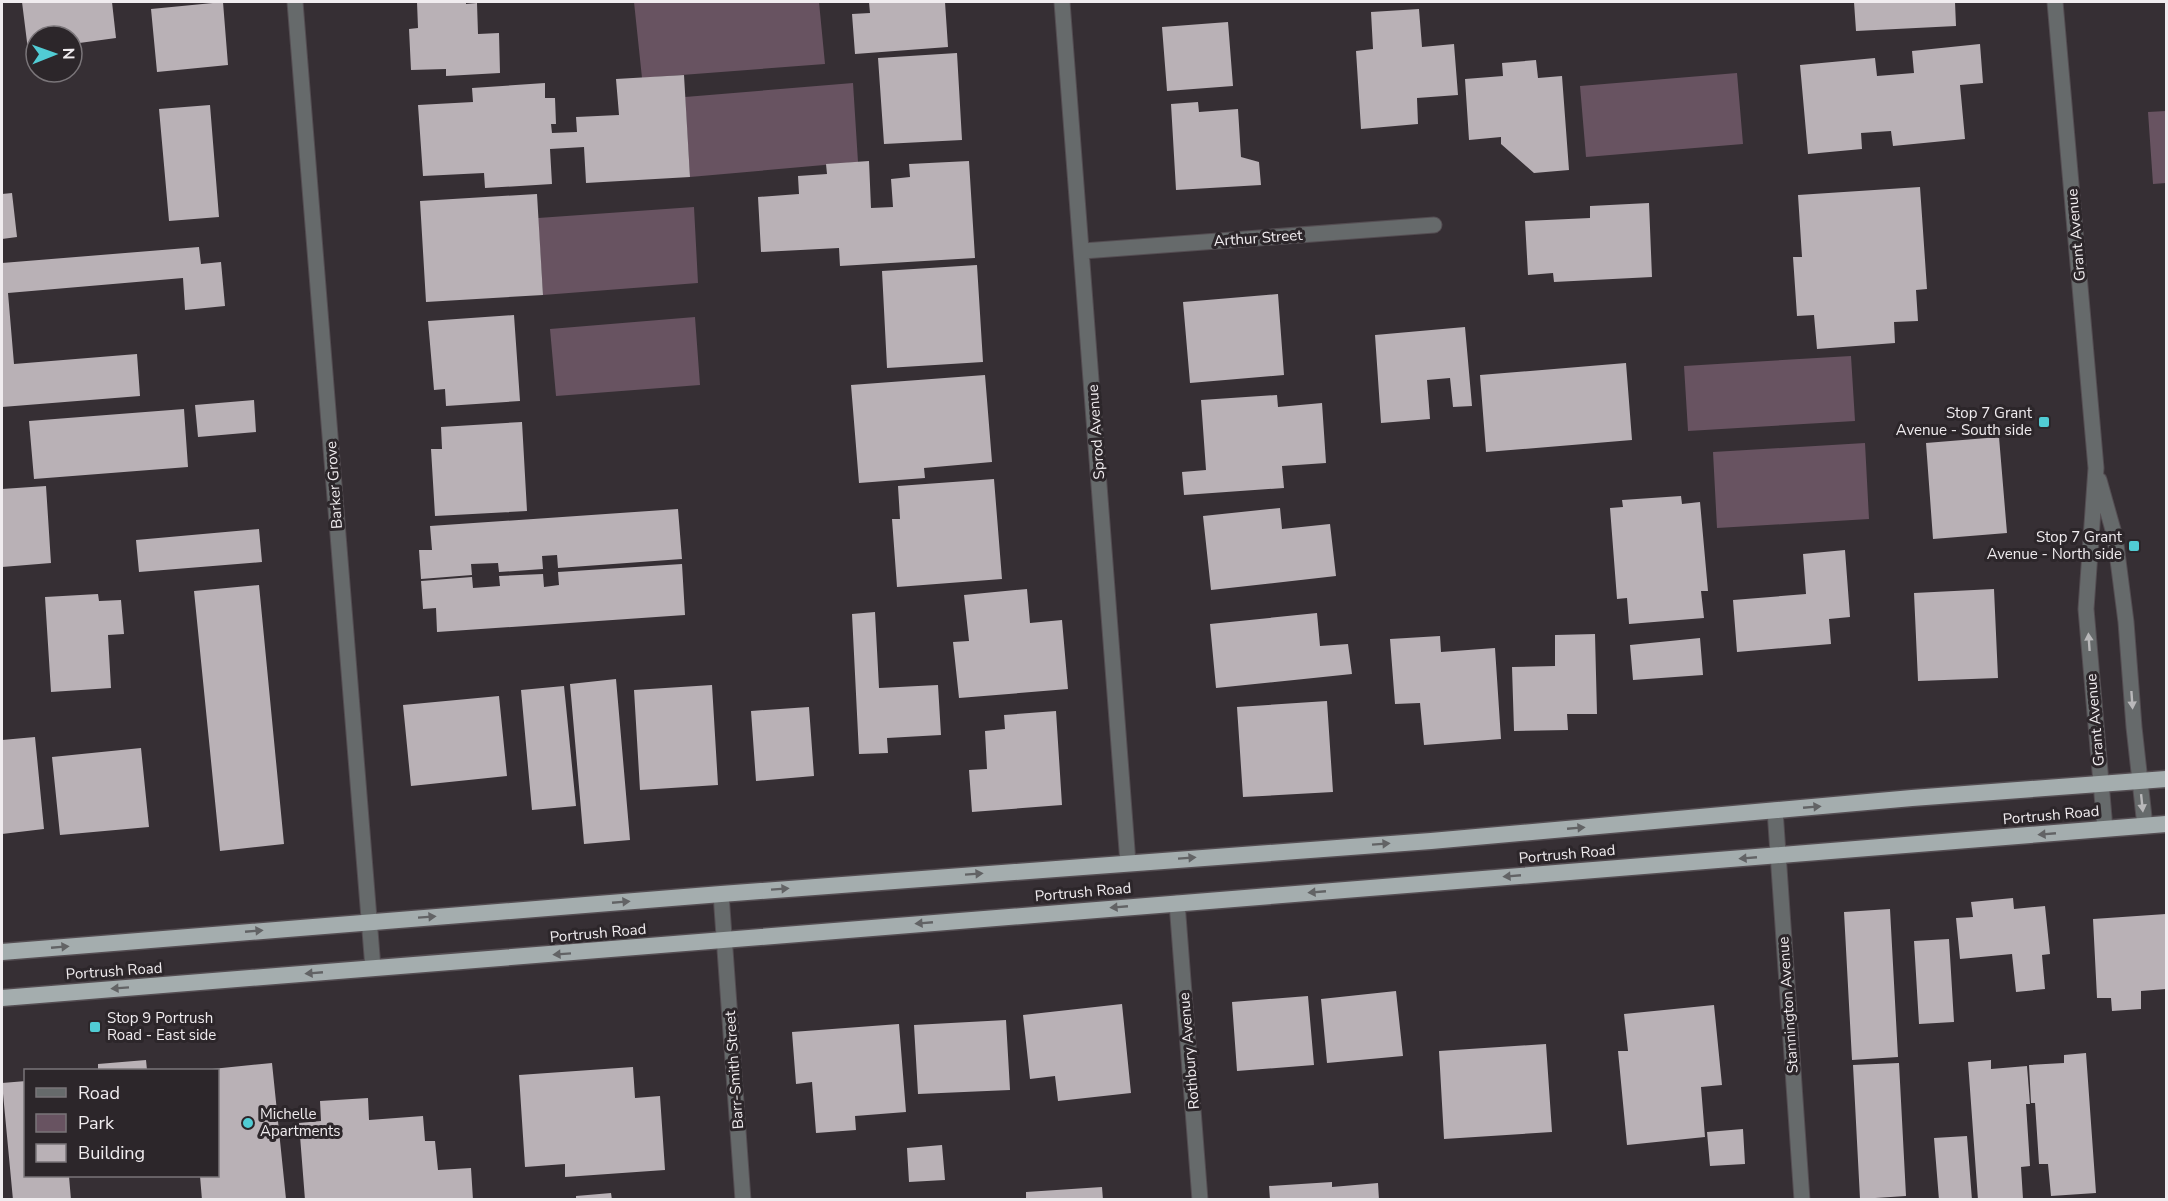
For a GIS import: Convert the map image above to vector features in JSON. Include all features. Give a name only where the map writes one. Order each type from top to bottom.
[{"type":"highway","name":"Portrush Road","points":[[2,952],[721,894],[1431,841],[2166,778]]},
{"type":"highway","name":"Portrush Road","points":[[2,998],[2166,824]]},
{"type":"street","name":"Barker Grove","points":[[295,2],[373,968]]},
{"type":"street","name":"Sprod Avenue","points":[[1062,2],[1083,251],[1128,863]]},
{"type":"street","name":"Grant Avenue","points":[[2055,2],[2096,468],[2086,609],[2105,829]]},
{"type":"street","name":"Arthur Street","points":[[1083,251],[1434,225]]},
{"type":"street","name":"Grant Avenue","points":[[2096,468],[2115,537],[2126,622],[2145,826]]},
{"type":"street","name":"Stannington Avenue","points":[[1774,810],[1802,1200]]},
{"type":"street","name":"Barr-Smith Street","points":[[721,894],[743,1200]]},
{"type":"street","name":"Rothbury Avenue","points":[[1177,903],[1200,1200]]},
{"type":"green space","points":[[634,2],[819,2],[825,64],[642,78]]},
{"type":"green space","points":[[1737,73],[1743,144],[1586,157],[1580,86]]},
{"type":"green space","points":[[853,83],[858,162],[690,177],[685,97]]},
{"type":"green space","points":[[2166,111],[2166,183],[2153,184],[2148,112]]},
{"type":"green space","points":[[694,207],[698,283],[543,295],[538,218]]},
{"type":"green space","points":[[695,317],[700,385],[556,396],[550,329]]},
{"type":"green space","points":[[1851,356],[1855,421],[1688,431],[1684,366]]},
{"type":"green space","points":[[1865,443],[1869,519],[1717,528],[1713,452]]},
{"type":"building","points":[[22,2],[112,2],[116,38],[84,42],[84,24],[25,24]]},
{"type":"building","points":[[223,2],[228,65],[157,72],[151,9]]},
{"type":"building","points":[[417,2],[477,3],[478,34],[499,33],[500,73],[446,76],[446,69],[411,70],[409,29],[418,28]]},
{"type":"building","points":[[869,2],[945,2],[948,47],[855,54],[852,14],[870,13]]},
{"type":"building","points":[[1854,2],[1955,2],[1956,26],[1856,31]]},
{"type":"building","points":[[1419,9],[1422,47],[1454,44],[1458,95],[1417,98],[1418,124],[1361,129],[1356,51],[1373,49],[1371,12]]},
{"type":"building","points":[[1228,22],[1233,86],[1167,91],[1162,27]]},
{"type":"building","points":[[1980,44],[1983,83],[1960,85],[1965,139],[1893,146],[1891,131],[1861,133],[1862,149],[1808,154],[1800,65],[1875,58],[1877,76],[1914,73],[1912,51]]},
{"type":"building","points":[[957,53],[962,140],[884,144],[878,58]]},
{"type":"building","points":[[1536,60],[1538,78],[1562,76],[1569,170],[1534,173],[1501,144],[1501,137],[1469,140],[1465,79],[1503,76],[1502,63]]},
{"type":"building","points":[[684,75],[690,177],[586,183],[584,147],[550,149],[552,184],[485,188],[484,173],[423,176],[418,105],[473,102],[472,88],[545,83],[545,98],[555,98],[556,124],[551,124],[552,133],[577,132],[576,117],[619,115],[616,79]]},
{"type":"building","points":[[1198,102],[1199,112],[1238,109],[1241,157],[1259,162],[1261,185],[1176,190],[1171,104]]},
{"type":"building","points":[[210,105],[219,217],[169,221],[159,109]]},
{"type":"building","points":[[869,161],[871,208],[893,207],[891,179],[910,177],[909,164],[969,161],[975,258],[840,266],[839,248],[761,252],[758,197],[799,194],[798,176],[827,174],[826,164]]},
{"type":"building","points":[[1920,187],[1927,289],[1916,290],[1918,321],[1894,322],[1895,343],[1817,349],[1814,315],[1797,316],[1793,257],[1802,257],[1798,195]]},
{"type":"building","points":[[12,193],[17,237],[2,239],[2,194]]},
{"type":"building","points":[[537,194],[543,295],[426,302],[420,201]]},
{"type":"building","points":[[1649,203],[1652,277],[1554,282],[1553,273],[1528,275],[1525,221],[1590,218],[1590,206]]},
{"type":"building","points":[[199,247],[201,264],[221,262],[225,306],[185,310],[183,278],[8,293],[14,364],[137,354],[140,396],[2,407],[2,263]]},
{"type":"building","points":[[977,265],[983,362],[887,368],[882,271]]},
{"type":"building","points":[[1278,294],[1284,375],[1190,383],[1183,302]]},
{"type":"building","points":[[514,315],[520,401],[446,406],[445,389],[434,390],[428,321]]},
{"type":"building","points":[[1465,327],[1472,406],[1453,407],[1450,378],[1427,380],[1430,419],[1381,423],[1375,335]]},
{"type":"building","points":[[1626,363],[1632,440],[1486,452],[1480,375]]},
{"type":"building","points":[[985,375],[992,462],[924,468],[925,478],[859,483],[851,385]]},
{"type":"building","points":[[1277,395],[1278,407],[1322,403],[1326,463],[1282,466],[1284,488],[1184,495],[1182,472],[1206,470],[1201,400]]},
{"type":"building","points":[[254,400],[256,432],[198,437],[195,405]]},
{"type":"building","points":[[184,409],[188,467],[34,479],[29,421]]},
{"type":"building","points":[[522,422],[527,511],[435,516],[431,449],[442,449],[441,427]]},
{"type":"building","points":[[1999,437],[2007,533],[1933,539],[1926,443]]},
{"type":"building","points":[[994,479],[1002,579],[897,587],[892,519],[900,519],[898,486]]},
{"type":"building","points":[[46,486],[51,563],[2,567],[2,489]]},
{"type":"building","points":[[1681,496],[1682,504],[1700,502],[1708,591],[1701,591],[1704,618],[1629,624],[1627,598],[1617,599],[1610,508],[1623,507],[1622,500]]},
{"type":"building","points":[[1280,508],[1282,529],[1330,524],[1336,576],[1211,590],[1203,516]]},
{"type":"building","points":[[678,509],[682,559],[558,568],[557,555],[542,556],[543,569],[499,572],[498,563],[471,564],[472,575],[421,579],[419,550],[432,550],[430,526]]},
{"type":"building","points":[[259,529],[262,562],[139,572],[136,540]]},
{"type":"building","points":[[1845,550],[1850,617],[1829,619],[1831,644],[1737,652],[1733,600],[1806,594],[1803,554]]},
{"type":"building","points":[[682,564],[685,615],[437,632],[436,608],[423,609],[421,581],[472,577],[473,588],[500,586],[499,576],[543,574],[544,587],[559,585],[558,572]]},
{"type":"building","points":[[259,585],[284,844],[220,851],[194,591]]},
{"type":"building","points":[[1027,589],[1030,623],[1062,620],[1068,689],[959,698],[953,642],[969,641],[964,595]]},
{"type":"building","points":[[1994,589],[1998,678],[1918,681],[1914,593]]},
{"type":"building","points":[[98,594],[99,601],[121,600],[124,634],[108,635],[111,688],[51,692],[45,597]]},
{"type":"building","points":[[875,612],[879,688],[938,685],[941,735],[887,738],[888,753],[859,754],[852,614]]},
{"type":"building","points":[[1317,613],[1320,646],[1348,644],[1352,674],[1216,688],[1210,624]]},
{"type":"building","points":[[1595,634],[1597,714],[1567,714],[1568,730],[1514,731],[1512,667],[1555,666],[1555,635]]},
{"type":"building","points":[[1440,636],[1441,652],[1495,648],[1501,739],[1424,745],[1420,703],[1395,704],[1390,639]]},
{"type":"building","points":[[1700,638],[1703,675],[1633,680],[1630,645]]},
{"type":"building","points":[[616,679],[630,840],[584,844],[570,684]]},
{"type":"building","points":[[712,685],[718,785],[640,790],[634,690]]},
{"type":"building","points":[[564,686],[576,806],[532,810],[521,690]]},
{"type":"building","points":[[499,696],[507,776],[411,786],[403,705]]},
{"type":"building","points":[[1327,701],[1333,792],[1243,797],[1237,707]]},
{"type":"building","points":[[809,707],[814,776],[756,781],[751,711]]},
{"type":"building","points":[[1056,711],[1062,805],[972,812],[969,770],[987,769],[985,731],[1005,729],[1004,715]]},
{"type":"building","points":[[35,737],[44,829],[2,834],[2,740]]},
{"type":"building","points":[[141,748],[149,827],[60,835],[52,757]]},
{"type":"building","points":[[2013,898],[2014,909],[2045,906],[2050,954],[2042,955],[2045,989],[2016,992],[2012,954],[1960,959],[1956,918],[1973,917],[1971,902]]},
{"type":"building","points":[[1890,909],[1898,1057],[1852,1060],[1844,912]]},
{"type":"building","points":[[2166,914],[2166,989],[2141,991],[2141,1009],[2112,1011],[2111,998],[2097,998],[2093,919]]},
{"type":"building","points":[[1949,939],[1954,1022],[1919,1024],[1914,941]]},
{"type":"building","points":[[1396,991],[1403,1056],[1327,1063],[1321,999]]},
{"type":"building","points":[[1308,996],[1314,1065],[1237,1071],[1232,1002]]},
{"type":"building","points":[[1122,1004],[1131,1093],[1058,1101],[1055,1076],[1030,1079],[1023,1015]]},
{"type":"building","points":[[1714,1005],[1722,1085],[1701,1087],[1705,1137],[1627,1145],[1618,1051],[1628,1051],[1624,1014]]},
{"type":"building","points":[[1006,1020],[1010,1090],[918,1094],[914,1025]]},
{"type":"building","points":[[899,1024],[906,1112],[855,1116],[856,1130],[816,1133],[812,1082],[796,1084],[792,1032]]},
{"type":"building","points":[[1546,1044],[1552,1132],[1444,1139],[1439,1051]]},
{"type":"building","points":[[2086,1053],[2096,1193],[2051,1196],[2048,1164],[2039,1164],[2035,1103],[2031,1103],[2029,1065],[2064,1063],[2064,1055]]},
{"type":"building","points":[[146,1060],[147,1069],[98,1069],[98,1064]]},
{"type":"building","points":[[1991,1060],[1991,1069],[2027,1066],[2030,1104],[2026,1104],[2030,1166],[2021,1167],[2023,1199],[1978,1200],[1968,1062]]},
{"type":"building","name":"Michelle Apartments","points":[[272,1063],[286,1199],[202,1200],[200,1177],[219,1177],[219,1069],[212,1069]]},
{"type":"building","points":[[1899,1063],[1906,1196],[1860,1199],[1853,1065]]},
{"type":"building","points":[[633,1067],[635,1098],[660,1096],[665,1170],[565,1177],[565,1164],[525,1167],[519,1075]]},
{"type":"building","points":[[24,1081],[24,1177],[69,1177],[71,1200],[13,1200],[2,1083]]},
{"type":"building","points":[[368,1098],[369,1120],[423,1116],[425,1141],[435,1141],[438,1170],[471,1168],[473,1200],[305,1200],[299,1123],[321,1121],[320,1101]]},
{"type":"building","points":[[1743,1129],[1745,1164],[1710,1166],[1707,1132]]},
{"type":"building","points":[[1967,1136],[1972,1200],[1939,1200],[1934,1138]]},
{"type":"building","points":[[942,1145],[945,1180],[909,1182],[907,1148]]},
{"type":"building","points":[[1332,1182],[1332,1187],[1378,1183],[1379,1200],[1270,1200],[1269,1186]]},
{"type":"building","points":[[1102,1187],[1103,1200],[1026,1200],[1026,1192]]},
{"type":"building","points":[[611,1193],[612,1200],[576,1200],[576,1196]]},
{"type":"place","name":"Stop 7 Grant Avenue - South side","points":[[2044,422]]},
{"type":"place","name":"Stop 7 Grant Avenue - North side","points":[[2134,546]]},
{"type":"place","name":"Stop 9 Portrush Road - East side","points":[[95,1027]]},
{"type":"place","name":"Michelle Apartments","points":[[248,1123]]}]
